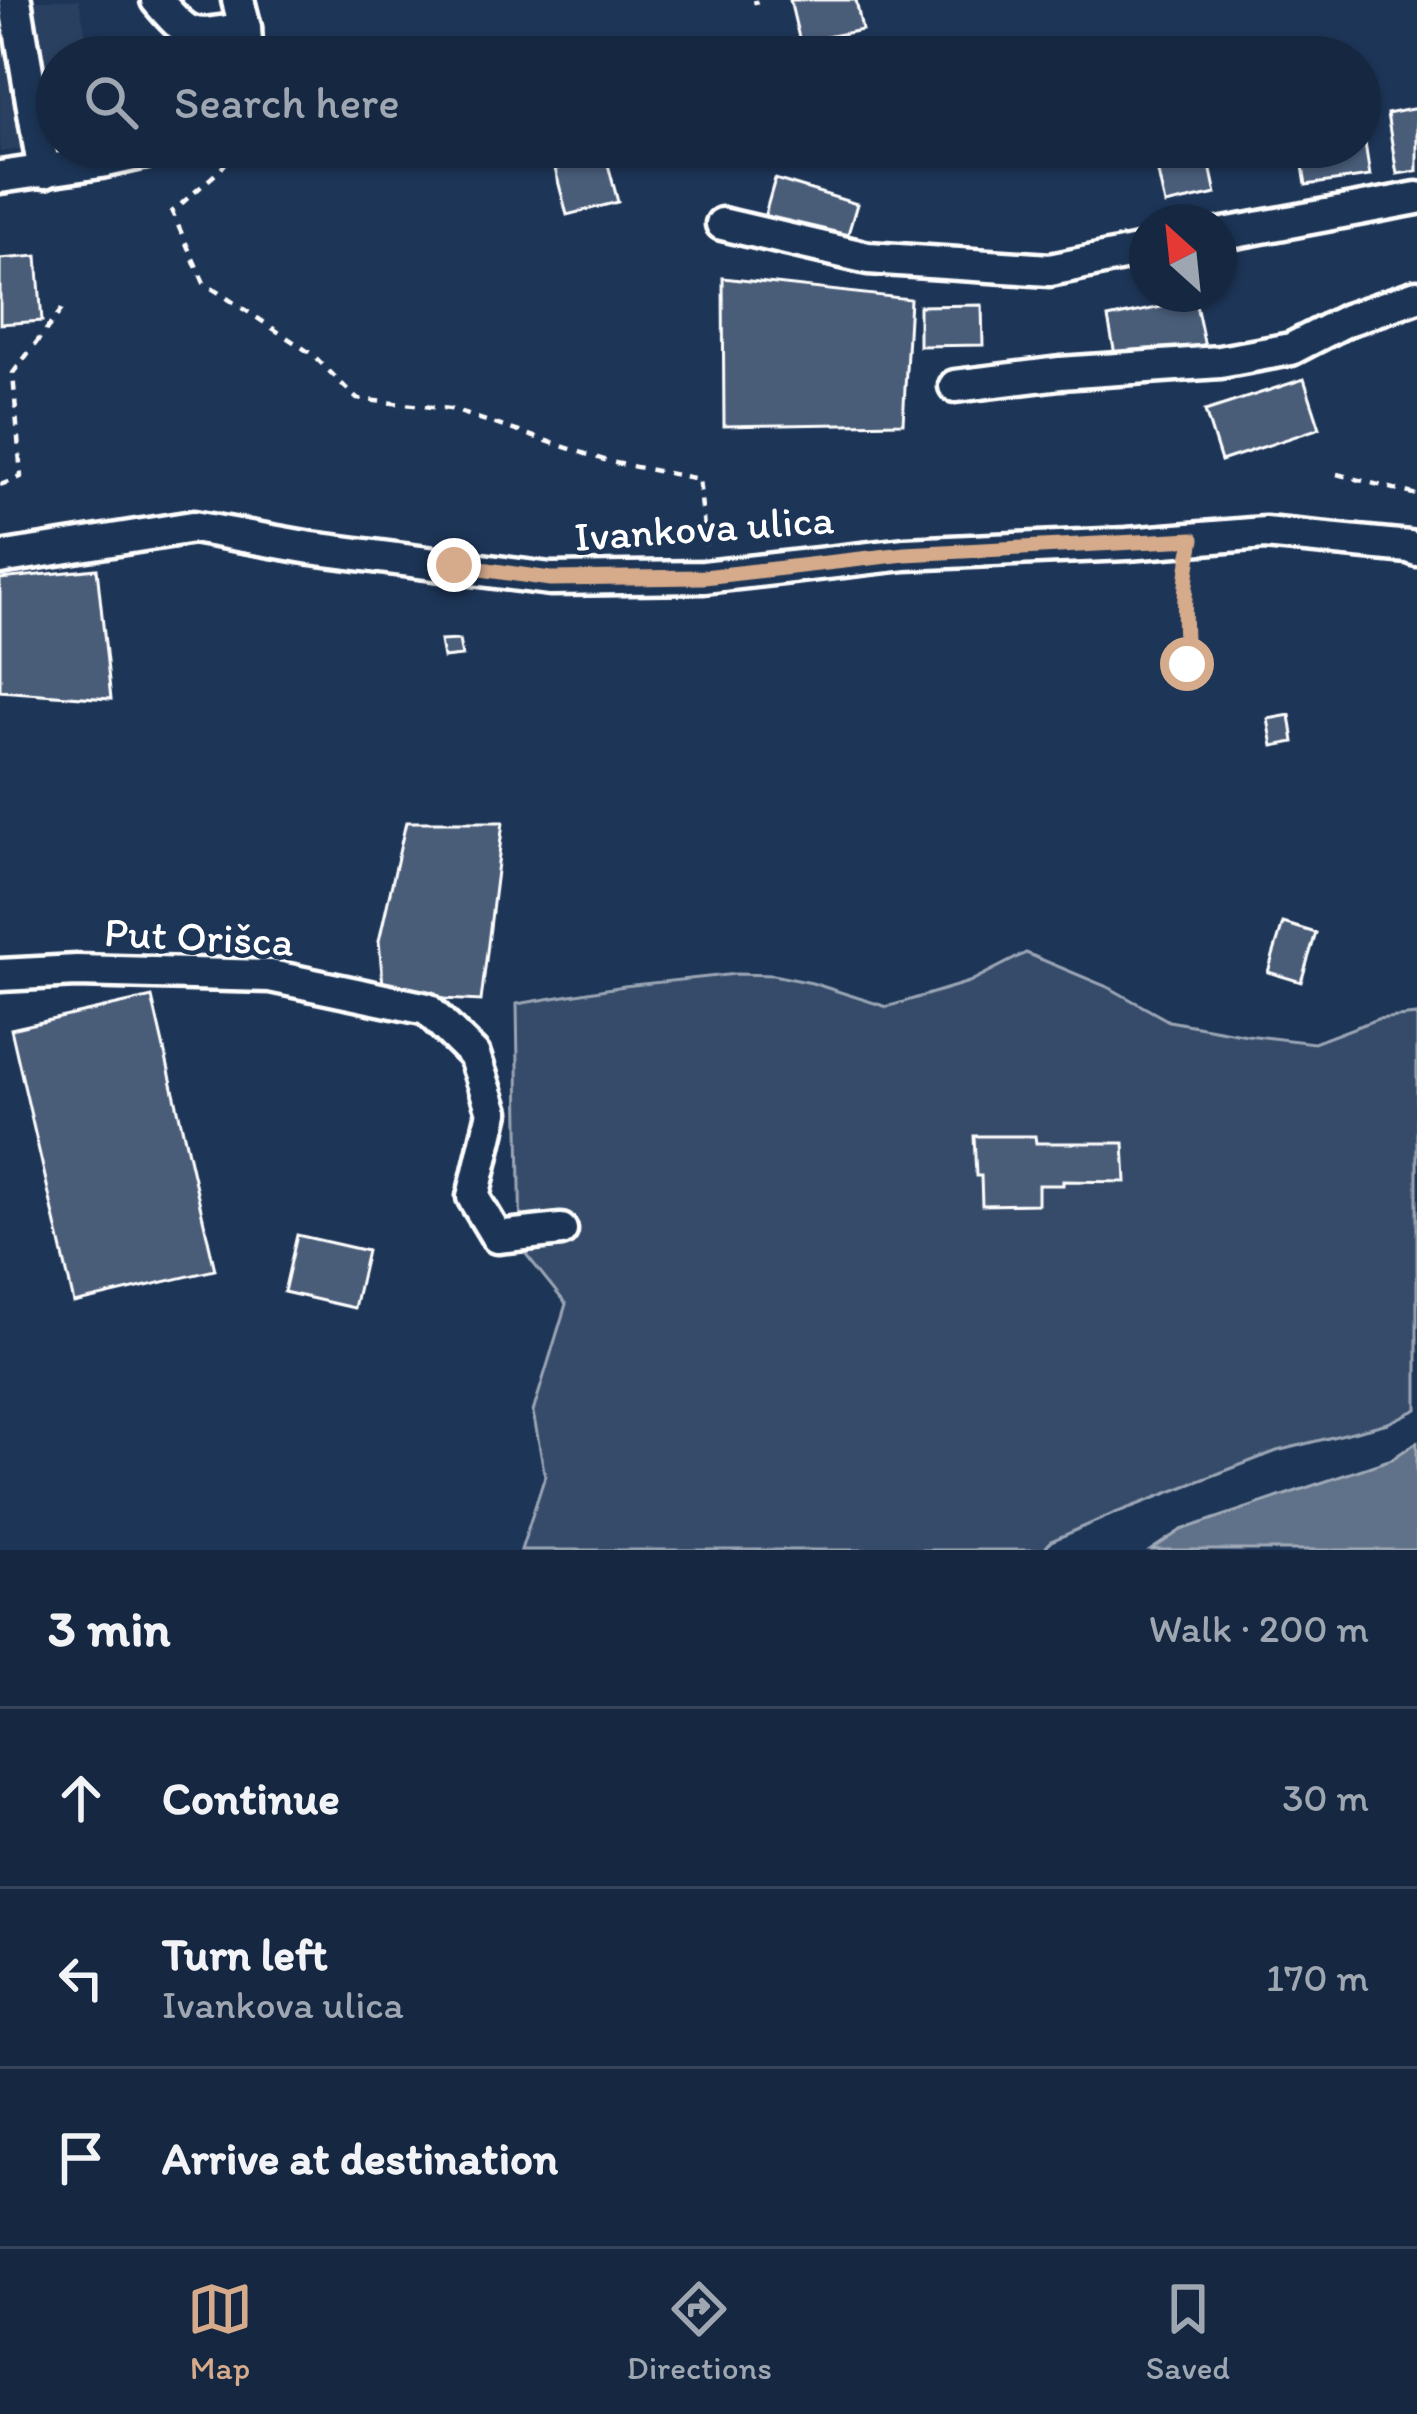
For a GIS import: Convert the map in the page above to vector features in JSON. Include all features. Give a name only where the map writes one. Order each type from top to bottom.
[{"type":"street","points":[[15,0],[36,125]]},
{"type":"street","points":[[158,0],[183,30],[200,35],[244,28]]},
{"type":"street","points":[[43,168],[44,172]]},
{"type":"street","points":[[0,177],[64,168]]},
{"type":"street","points":[[1237,232],[1417,198]]},
{"type":"street","points":[[722,224],[868,258],[1050,270],[1129,254]]},
{"type":"street","points":[[955,386],[1220,362],[1291,349],[1347,320],[1417,296]]},
{"type":"street","name":"Ivankova ulica","points":[[0,557],[194,527],[311,548],[550,579],[704,577],[905,554],[1265,533],[1417,550]]},
{"type":"street","name":"Put Orišca","points":[[0,975],[77,971],[270,976],[427,1009],[474,1055],[493,1112],[473,1197],[497,1237],[561,1230]]},
{"type":"path","points":[[222,168],[172,212],[204,283],[312,354],[357,400],[450,409],[610,462],[700,479],[707,536],[704,577]]},
{"type":"path","points":[[0,485],[20,477],[13,373],[66,304]]},
{"type":"path","points":[[1337,474],[1417,495]]},
{"type":"path","points":[[1193,539],[1184,586],[1183,628],[1187,664],[1195,681]]},
{"type":"shaded area","points":[[0,0],[79,0],[86,36],[36,36],[36,147],[0,152]]},
{"type":"shaded area","points":[[1026,953],[1110,988],[1169,1021],[1247,1035],[1314,1043],[1377,1019],[1417,1015],[1417,1409],[1388,1423],[1277,1451],[1113,1514],[1051,1541],[1044,1550],[521,1550],[545,1476],[533,1412],[566,1304],[521,1248],[517,1004],[736,974],[812,983],[887,1007],[969,982]]},
{"type":"shaded area","points":[[1417,1442],[1417,1550],[1151,1550],[1181,1530],[1392,1459]]},
{"type":"building","points":[[790,0],[856,0],[862,30],[799,36]]},
{"type":"building","points":[[1417,108],[1417,171],[1397,174],[1387,114]]},
{"type":"building","points":[[609,168],[618,202],[567,215],[555,169]]},
{"type":"building","points":[[1157,168],[1210,168],[1216,194],[1165,204]]},
{"type":"building","points":[[1303,168],[1369,168],[1370,176],[1306,185]]},
{"type":"building","points":[[775,179],[857,204],[845,244],[763,221]]},
{"type":"building","points":[[37,256],[42,321],[0,324],[0,259]]},
{"type":"building","points":[[723,278],[910,299],[903,423],[724,426]]},
{"type":"building","points":[[982,305],[983,345],[919,346],[919,306]]},
{"type":"building","points":[[1137,312],[1198,312],[1205,347],[1117,365],[1108,318]]},
{"type":"building","points":[[1304,379],[1320,428],[1221,461],[1205,411]]},
{"type":"building","points":[[97,569],[111,699],[0,691],[0,579]]},
{"type":"building","points":[[459,640],[462,656],[443,658],[440,641]]},
{"type":"building","points":[[1290,715],[1294,742],[1273,746],[1268,719]]},
{"type":"building","points":[[406,822],[503,822],[481,1001],[384,996],[379,941]]},
{"type":"building","points":[[1283,923],[1316,933],[1301,982],[1268,972]]},
{"type":"building","points":[[152,997],[215,1270],[74,1303],[11,1029]]},
{"type":"building","points":[[974,1136],[1035,1136],[1036,1143],[1124,1143],[1126,1182],[1063,1181],[1063,1185],[1038,1185],[1038,1204],[982,1205]]},
{"type":"building","points":[[297,1235],[367,1251],[354,1308],[284,1292]]},
{"type":"route","points":[[454,565],[550,579],[704,577],[905,554],[1193,539],[1184,586],[1187,664]]}]
